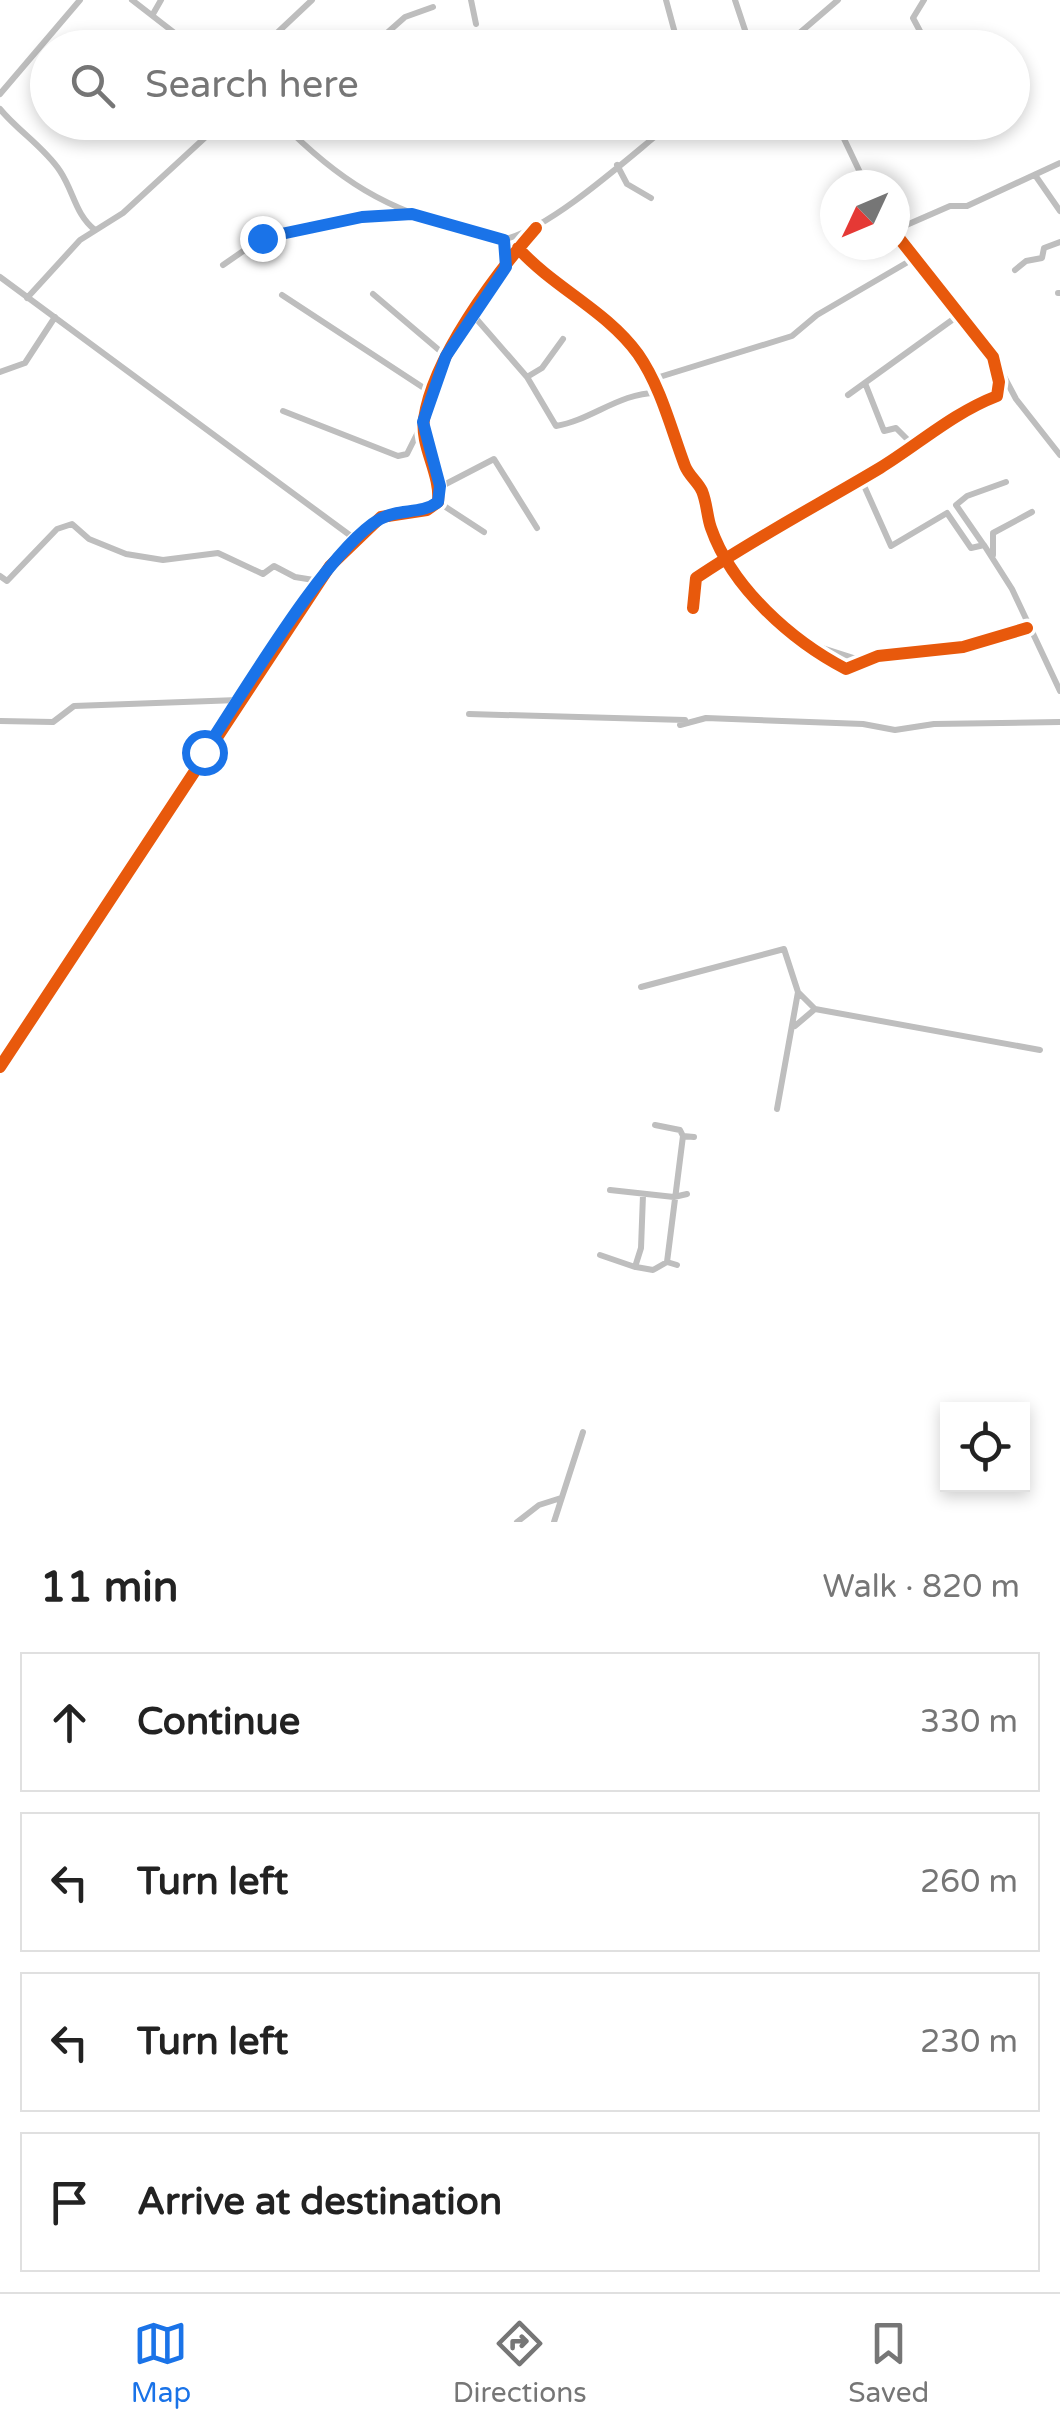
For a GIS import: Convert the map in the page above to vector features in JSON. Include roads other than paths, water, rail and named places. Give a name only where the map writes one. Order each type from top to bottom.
[{"type":"street","points":[[54,30],[80,0]]},
{"type":"street","points":[[132,0],[172,30]]},
{"type":"street","points":[[153,14],[161,0]]},
{"type":"street","points":[[280,30],[312,0]]},
{"type":"street","points":[[471,0],[476,24]]},
{"type":"street","points":[[666,0],[674,30]]},
{"type":"street","points":[[736,0],[745,30]]},
{"type":"street","points":[[804,30],[838,0]]},
{"type":"street","points":[[919,30],[913,18],[924,0]]},
{"type":"street","points":[[390,30],[404,17],[433,6]]},
{"type":"street","points":[[0,94],[30,59]]},
{"type":"street","points":[[0,108],[30,139]]},
{"type":"street","points":[[31,140],[58,168],[73,194],[80,218],[95,230]]},
{"type":"street","points":[[27,298],[80,240],[123,213],[202,140]]},
{"type":"street","points":[[299,140],[326,166],[372,198],[412,214],[504,240],[536,228]]},
{"type":"street","points":[[283,411],[398,456],[407,454],[423,422],[446,356],[518,248],[536,228],[650,140]]},
{"type":"street","points":[[845,140],[859,170]]},
{"type":"street","points":[[910,224],[950,206],[967,206],[1060,163]]},
{"type":"street","points":[[617,165],[627,184],[651,198]]},
{"type":"street","points":[[1035,174],[1060,211]]},
{"type":"street","points":[[224,265],[262,238],[362,217],[412,214]]},
{"type":"street","points":[[504,240],[506,267]]},
{"type":"street","points":[[1014,270],[1026,261],[1042,258],[1044,248],[1060,242]]},
{"type":"street","points":[[518,248],[542,276],[618,330],[652,379],[687,472],[702,490],[712,530],[726,558],[786,632],[846,669],[864,661],[963,647],[1027,628]]},
{"type":"street","points":[[910,254],[993,357],[1016,398],[1060,454]]},
{"type":"street","points":[[652,379],[792,336],[817,315],[913,259]]},
{"type":"street","points":[[0,277],[356,540]]},
{"type":"street","points":[[373,294],[446,356]]},
{"type":"street","points":[[282,295],[433,394]]},
{"type":"street","points":[[473,315],[526,377],[556,426],[576,422],[628,398],[658,393]]},
{"type":"street","points":[[848,395],[960,315]]},
{"type":"street","points":[[0,372],[24,363],[38,349],[55,317]]},
{"type":"street","points":[[526,377],[542,368],[563,339]]},
{"type":"street","points":[[692,608],[696,578],[862,478],[973,405],[997,396],[999,382],[993,357]]},
{"type":"street","points":[[865,383],[884,432],[896,428],[913,445]]},
{"type":"street","points":[[0,1066],[320,582],[356,540],[382,518],[428,510],[438,502],[440,486],[423,422]]},
{"type":"street","points":[[440,486],[494,459],[537,528]]},
{"type":"street","points":[[862,478],[892,546],[946,512],[971,548],[984,545]]},
{"type":"street","points":[[1006,482],[956,504],[993,556],[1060,690]]},
{"type":"street","points":[[438,502],[484,532]]},
{"type":"street","points":[[993,556],[993,533],[1032,512]]},
{"type":"street","points":[[0,576],[6,581],[57,529],[72,524],[89,539],[126,554],[163,560],[218,553],[252,571],[263,574],[274,566],[295,578],[320,582]]},
{"type":"street","points":[[810,644],[864,661]]},
{"type":"street","points":[[0,721],[54,722],[74,706],[239,700]]},
{"type":"street","points":[[469,714],[683,723],[863,724],[895,730],[934,724],[1060,722]]},
{"type":"street","points":[[641,987],[784,949],[798,992],[777,1109]]},
{"type":"street","points":[[798,992],[815,1008],[1040,1050]]},
{"type":"street","points":[[794,1026],[815,1008]]},
{"type":"street","points":[[656,1125],[680,1130],[683,1136],[666,1262]]},
{"type":"street","points":[[683,1136],[694,1137]]},
{"type":"street","points":[[610,1190],[674,1198],[687,1194]]},
{"type":"street","points":[[635,1267],[641,1248],[644,1194]]},
{"type":"street","points":[[600,1255],[653,1270],[666,1262],[677,1265]]},
{"type":"street","points":[[554,1522],[584,1432]]},
{"type":"street","points":[[517,1522],[539,1505],[562,1497]]}]
